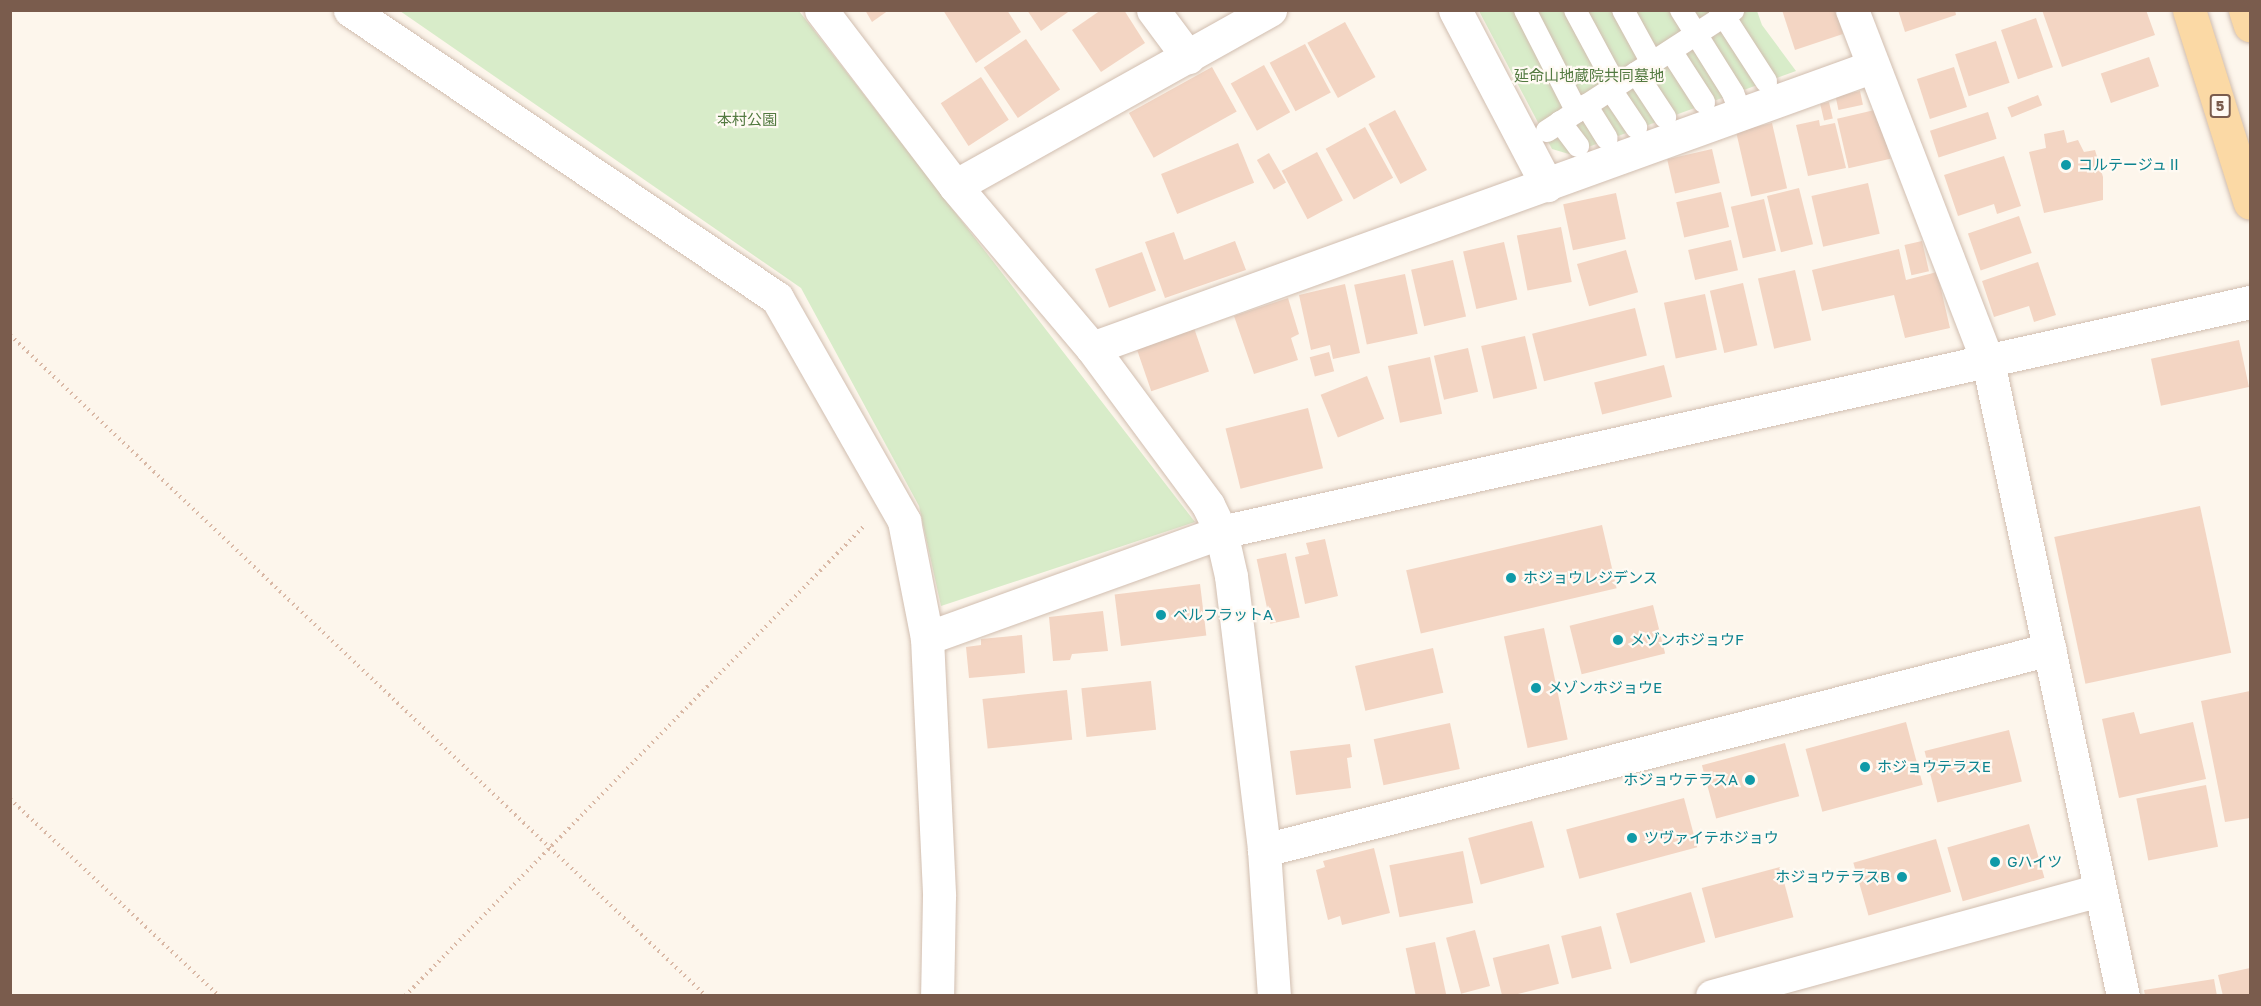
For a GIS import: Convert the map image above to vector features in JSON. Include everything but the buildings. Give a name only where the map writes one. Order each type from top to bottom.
[{"type":"main road","name":"5","points":[[2189,10],[2250,203]]},
{"type":"main road","points":[[2246,10],[2250,25]]},
{"type":"street","points":[[350,10],[777,298],[904,521],[927,638],[939,896],[937,996]]},
{"type":"street","points":[[820,10],[955,186],[1092,348],[1208,505],[1221,532],[1231,576],[1264,850],[1274,996]]},
{"type":"street","points":[[1153,10],[1188,57]]},
{"type":"street","points":[[955,186],[1270,10]]},
{"type":"street","points":[[1455,10],[1547,185]]},
{"type":"street","points":[[1852,10],[1871,67],[1988,362],[2123,996]]},
{"type":"street","points":[[1092,348],[1871,67]]},
{"type":"street","points":[[927,638],[1221,532],[2250,302]]},
{"type":"street","points":[[1264,850],[2050,649]]},
{"type":"street","points":[[1712,996],[2100,890]]},
{"type":"lane","points":[[1525,10],[1578,146]]},
{"type":"lane","points":[[1575,10],[1636,127]]},
{"type":"lane","points":[[1623,10],[1665,117]]},
{"type":"lane","points":[[1681,10],[1733,93],[1741,114]]},
{"type":"lane","points":[[1567,117],[1726,13],[1761,58]]},
{"type":"lane","points":[[1671,51],[1704,102]]},
{"type":"lane","points":[[1567,117],[1607,138]]},
{"type":"path","points":[[10,335],[706,996]]},
{"type":"path","points":[[405,996],[865,525]]},
{"type":"path","points":[[10,798],[219,996]]},
{"type":"green space","name":"本村公園","points":[[400,11],[799,11],[1195,522],[941,606],[919,506],[801,288]]},
{"type":"green space","name":"延命山地蔵院共同墓地","points":[[1479,11],[1757,11],[1762,25],[1796,71],[1569,154],[1552,149]]},
{"type":"place","name":"コルテージュⅡ","points":[[2066,165]]},
{"type":"place","name":"ホジョウレジデンス","points":[[1511,578]]},
{"type":"place","name":"ベルフラットA","points":[[1161,615]]},
{"type":"place","name":"メゾンホジョウF","points":[[1618,640]]},
{"type":"place","name":"メゾンホジョウE","points":[[1536,688]]},
{"type":"place","name":"ホジョウテラスE","points":[[1865,767]]},
{"type":"place","name":"ホジョウテラスA","points":[[1750,780]]},
{"type":"place","name":"ツヴァイテホジョウ","points":[[1632,838]]},
{"type":"place","name":"Gハイツ","points":[[1995,862]]},
{"type":"place","name":"ホジョウテラスB","points":[[1902,877]]}]
